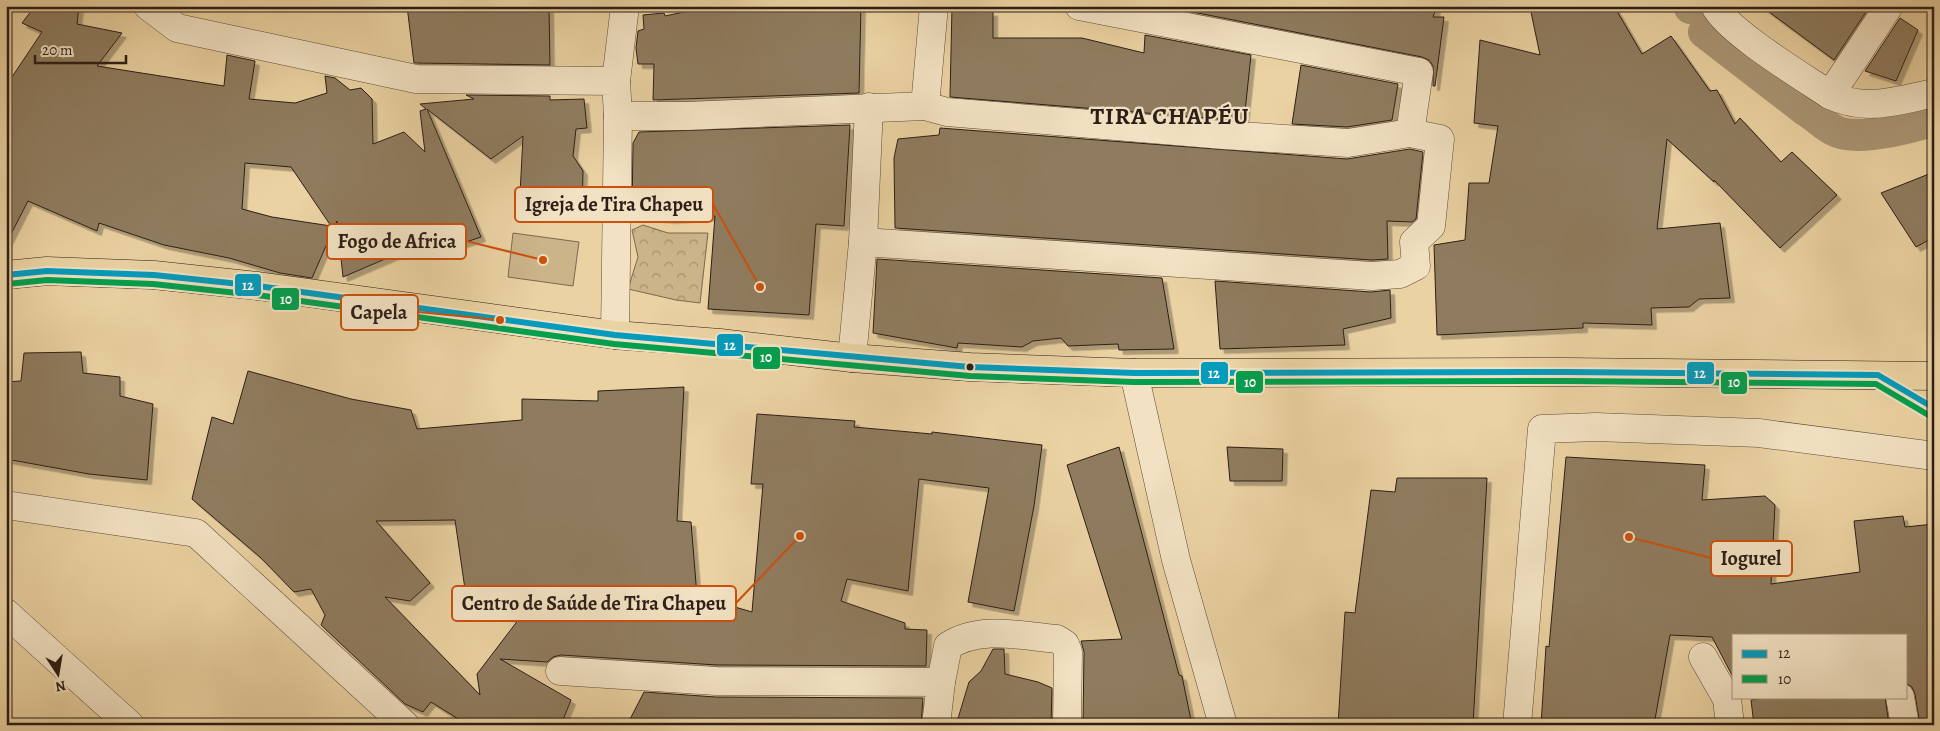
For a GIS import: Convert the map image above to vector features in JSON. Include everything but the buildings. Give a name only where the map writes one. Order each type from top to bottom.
[{"type":"main road","points":[[6,274],[47,271],[164,276],[258,286],[615,335],[720,343],[852,358],[970,366],[1134,373],[1567,372],[1934,376]]},
{"type":"street","points":[[148,6],[177,28],[416,79],[616,81]]},
{"type":"street","points":[[615,335],[618,116],[616,81],[625,6]]},
{"type":"street","points":[[925,106],[934,6]]},
{"type":"street","points":[[1079,6],[1419,72],[1410,132]]},
{"type":"street","points":[[1715,6],[1718,14],[1735,29],[1830,95],[1845,102],[1878,105],[1934,92]]},
{"type":"street","points":[[1830,95],[1889,6]]},
{"type":"street","points":[[618,116],[687,116],[925,106],[957,113],[1338,142],[1410,132],[1440,139],[1431,226],[1414,242],[1416,266],[1400,274],[1372,276],[863,242]]},
{"type":"street","points":[[852,358],[863,242],[869,108]]},
{"type":"street","points":[[1134,373],[1176,560],[1223,725]]},
{"type":"street","points":[[1517,725],[1542,428],[1596,427],[1759,433],[1934,456]]},
{"type":"street","points":[[6,505],[196,533],[405,725]]},
{"type":"street","points":[[6,613],[130,725]]},
{"type":"street","points":[[936,725],[941,682],[948,646],[962,637],[982,633],[1058,639],[1066,644],[1068,652],[1067,725]]},
{"type":"street","points":[[1703,657],[1731,707]]},
{"type":"street","points":[[560,671],[716,681],[941,682]]},
{"type":"street","points":[[1900,698],[1905,725]]},
{"type":"green space","points":[[643,225],[668,233],[708,233],[700,303],[676,300],[628,289],[638,257],[632,230]]},
{"type":"green space","points":[[513,233],[579,242],[573,286],[508,277]]},
{"type":"waterway","points":[[1704,32],[1805,110]]},
{"type":"waterway","points":[[1812,115],[1836,131],[1855,135],[1890,132],[1934,120]]},
{"type":"transit line","name":"12","points":[[6,275],[47,271],[154,275],[258,286],[615,335],[970,367],[1134,373],[1567,372],[1878,375],[1934,408]]},
{"type":"transit line","name":"10","points":[[7,284],[47,280],[153,284],[257,295],[614,344],[970,376],[1134,382],[1567,381],[1876,384],[1930,416]]},
{"type":"place","name":"Fogo de Africa","points":[[543,260]]},
{"type":"place","name":"Igreja de Tira Chapeu","points":[[760,287]]},
{"type":"place","name":"Capela","points":[[500,320]]},
{"type":"place","name":"Centro de Saúde de Tira Chapeu","points":[[800,536]]},
{"type":"place","name":"Iogurel","points":[[1629,537]]},
{"type":"district","name":"TIRA CHAPÉU","points":[[1170,116]]}]
